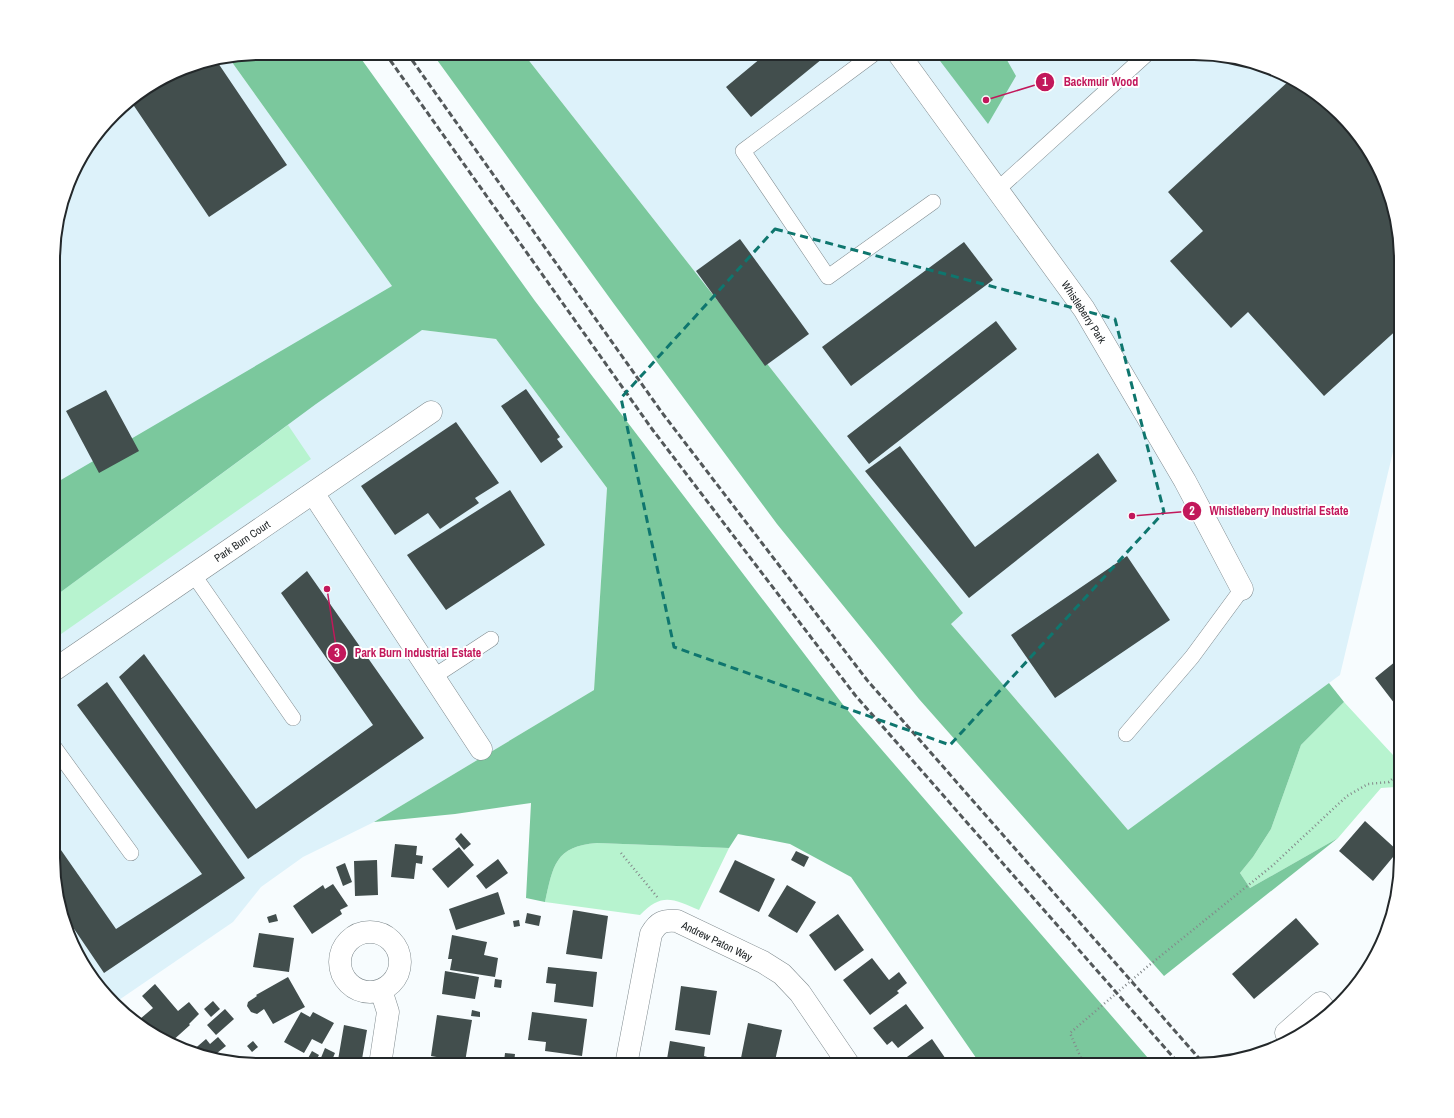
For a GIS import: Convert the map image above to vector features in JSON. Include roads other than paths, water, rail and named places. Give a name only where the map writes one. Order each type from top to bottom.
[{"type":"street","name":"Whistleberry Park","points":[[903,60],[1084,309],[1185,481],[1242,589]]},
{"type":"street","name":"Park Burn Court","points":[[60,666],[431,412]]},
{"type":"street","points":[[313,494],[481,749]]},
{"type":"street","name":"Andrew Paton Way","points":[[627,1058],[651,934],[656,925],[666,920],[677,921],[763,962],[782,974],[800,993],[844,1058]]},
{"type":"street","points":[[381,990],[388,1012],[381,1058]]},
{"type":"street","points":[[1286,1033],[1320,1003],[1325,1009]]},
{"type":"lane","points":[[866,60],[743,151],[828,277],[933,202]]},
{"type":"lane","points":[[997,190],[1140,60]]},
{"type":"lane","points":[[193,574],[293,718]]},
{"type":"lane","points":[[1126,734],[1192,657],[1242,589]]},
{"type":"lane","points":[[433,676],[491,639]]},
{"type":"lane","points":[[60,755],[131,853]]},
{"type":"railway","points":[[390,60],[652,429],[855,695],[1174,1058]]},
{"type":"railway","points":[[412,60],[663,414],[867,680],[1199,1058]]},
{"type":"place","name":"Backmuir Wood","points":[[986,100]]},
{"type":"place","name":"Whistleberry Industrial Estate","points":[[1132,516]]},
{"type":"place","name":"Park Burn Industrial Estate","points":[[327,589]]}]
